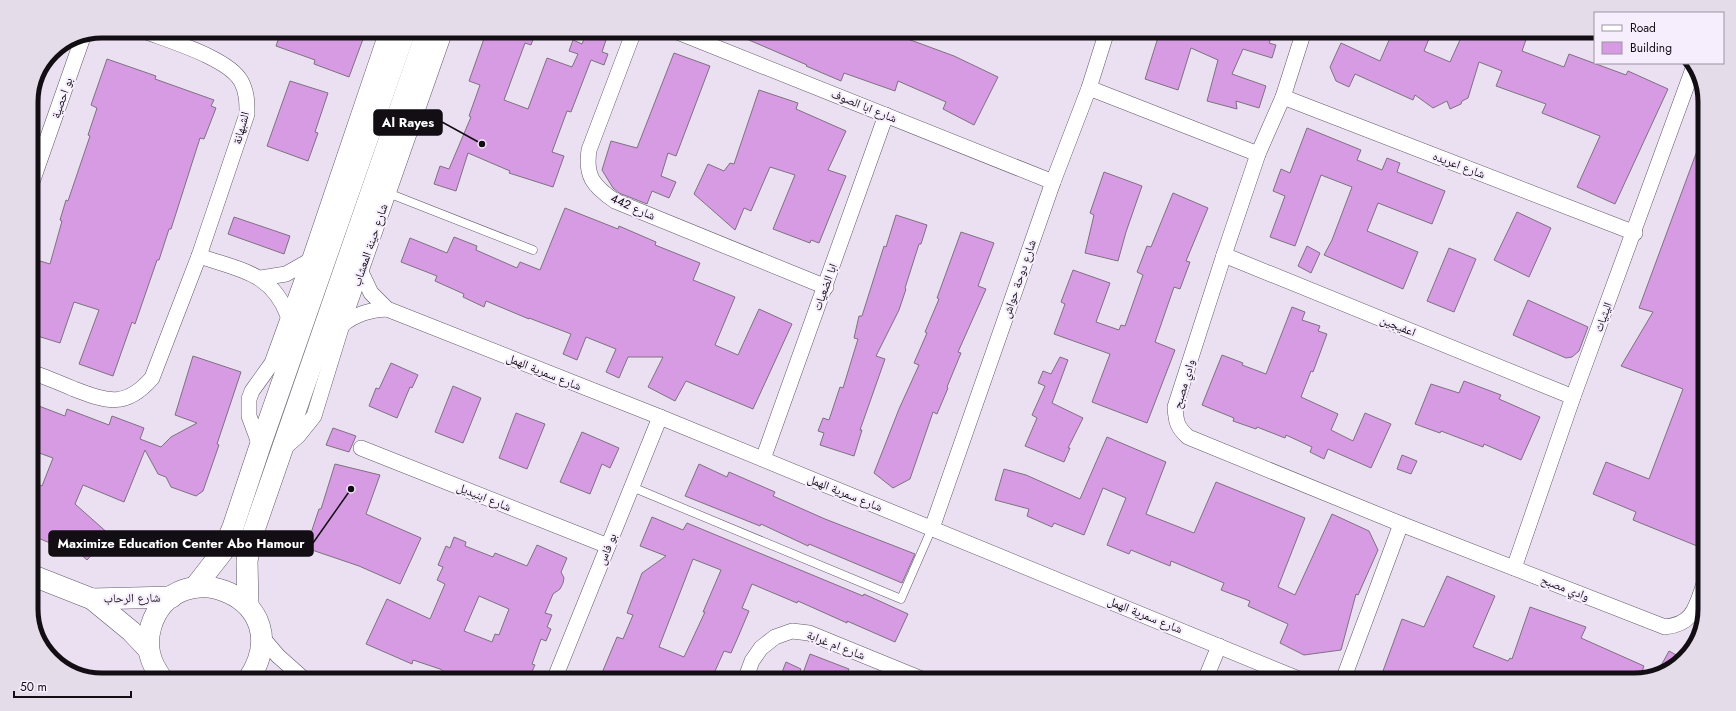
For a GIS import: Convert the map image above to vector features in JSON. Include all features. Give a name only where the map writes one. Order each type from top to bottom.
[{"type":"street","name":"الشبهانة","points":[[38,375],[103,399],[114,401],[128,398],[142,390],[152,378],[199,256],[247,114],[247,96],[241,81],[231,69],[216,60],[161,38]]},
{"type":"street","points":[[260,446],[249,416],[249,399],[252,391],[272,363],[309,261],[385,38]]},
{"type":"street","points":[[195,587],[223,551],[233,527],[403,38]]},
{"type":"street","name":"شارع حينة المعشاب","points":[[248,605],[247,561],[252,536],[425,38]]},
{"type":"street","name":"شارع حينة المعشاب","points":[[282,450],[298,436],[314,416],[342,325],[443,38]]},
{"type":"street","name":"شارع 442","points":[[631,38],[590,150],[587,164],[591,180],[601,192],[615,201],[826,286]]},
{"type":"street","name":"شارع ابا الصوف","points":[[693,38],[1053,182]]},
{"type":"street","name":"شارع دوحة حواش","points":[[932,528],[1053,182],[1089,88],[1105,38]]},
{"type":"street","name":"وادي مصبح","points":[[1302,38],[1283,97],[1258,154],[1175,407],[1176,420],[1180,430],[1188,437],[1401,524],[1665,627],[1677,626],[1686,622],[1693,614],[1698,600]]},
{"type":"street","name":"بو احصية","points":[[38,164],[81,42]]},
{"type":"street","name":"اليثياث","points":[[1514,568],[1573,397],[1635,233],[1691,74]]},
{"type":"street","points":[[1089,88],[1258,154]]},
{"type":"street","name":"شارع اعريده","points":[[1283,97],[1635,233]]},
{"type":"street","name":"ابا الضعيات","points":[[763,459],[886,115]]},
{"type":"street","name":"اعفيجين","points":[[1224,255],[1573,397]]},
{"type":"street","points":[[199,256],[261,278],[278,294],[288,316]]},
{"type":"street","points":[[261,278],[286,274],[309,261]]},
{"type":"street","name":"شارع سمرية الهمل","points":[[361,272],[371,293],[387,309],[763,459],[1284,673]]},
{"type":"street","name":"شارع سمرية الهمل","points":[[342,325],[362,312],[387,309]]},
{"type":"street","name":"بو فاس","points":[[557,673],[660,418]]},
{"type":"street","name":"شارع ابنيديل","points":[[361,448],[608,546]]},
{"type":"street","points":[[1346,673],[1401,524]]},
{"type":"street","name":"شارع الرحاب","points":[[38,578],[92,599],[131,631],[148,649]]},
{"type":"street","points":[[158,673],[154,667],[148,649],[149,634],[153,620],[161,607],[172,597],[195,587],[215,587],[233,593],[248,605],[258,622],[261,636],[261,652],[252,673]]},
{"type":"street","name":"شارع الرحاب","points":[[92,599],[172,597]]},
{"type":"street","name":"شارع ام غرابة","points":[[748,673],[752,661],[761,648],[775,637],[792,631],[809,633],[907,673]]},
{"type":"street","points":[[261,636],[278,656],[297,673]]},
{"type":"street","points":[[1208,673],[1219,646]]},
{"type":"lane","points":[[388,193],[533,250]]},
{"type":"lane","points":[[632,487],[902,599],[932,528]]},
{"type":"building","points":[[279,38],[363,38],[349,77],[314,64],[315,60],[276,46]]},
{"type":"building","points":[[484,38],[534,38],[531,45],[525,43],[504,100],[528,109],[547,58],[572,67],[578,54],[569,51],[573,40],[582,44],[584,38],[607,38],[602,52],[608,54],[604,65],[591,60],[571,112],[567,111],[552,152],[564,156],[553,187],[509,173],[510,171],[468,153],[456,191],[434,184],[440,166],[449,169],[471,117],[469,116],[480,85],[469,81]]},
{"type":"building","points":[[744,38],[905,38],[954,56],[998,77],[974,125],[943,109],[946,102],[898,81],[895,91],[844,73],[841,81],[806,66],[807,65]]},
{"type":"building","points":[[1158,38],[1271,38],[1269,43],[1276,45],[1272,58],[1243,49],[1232,74],[1266,86],[1259,108],[1236,101],[1237,109],[1207,101],[1218,60],[1191,48],[1178,90],[1145,79]]},
{"type":"building","points":[[1390,38],[1429,38],[1424,51],[1450,62],[1461,38],[1527,38],[1522,51],[1564,67],[1569,54],[1626,75],[1628,71],[1668,89],[1615,204],[1577,187],[1600,136],[1542,113],[1546,104],[1496,86],[1502,71],[1479,62],[1468,98],[1462,101],[1461,104],[1450,109],[1447,101],[1433,108],[1415,95],[1413,100],[1355,74],[1349,87],[1336,81],[1330,67],[1341,43],[1380,61]]},
{"type":"building","points":[[674,53],[710,66],[676,156],[668,153],[661,176],[676,182],[669,198],[652,191],[647,204],[619,193],[613,188],[602,170],[611,141],[637,148]]},
{"type":"building","points":[[107,59],[156,76],[155,79],[214,100],[211,106],[216,108],[204,139],[200,138],[171,229],[169,229],[159,260],[157,260],[135,324],[132,322],[113,376],[79,364],[99,310],[74,302],[60,343],[38,336],[38,267],[40,261],[50,264],[62,221],[60,220],[66,200],[68,201],[90,136],[88,135],[97,108],[91,105]]},
{"type":"building","points":[[290,81],[328,93],[315,132],[318,133],[308,161],[267,146]]},
{"type":"building","points":[[759,90],[798,103],[796,109],[846,131],[828,170],[846,176],[819,243],[811,240],[810,243],[773,229],[795,175],[770,167],[751,211],[744,208],[735,230],[694,194],[708,164],[724,171],[730,163],[734,164]]},
{"type":"building","points":[[1307,128],[1361,150],[1357,160],[1382,170],[1387,158],[1400,163],[1397,172],[1445,191],[1432,224],[1378,203],[1367,231],[1418,252],[1403,289],[1324,255],[1332,240],[1352,187],[1321,175],[1295,246],[1270,237],[1285,196],[1273,191],[1281,169],[1290,173]]},
{"type":"building","points":[[1698,148],[1697,546],[1633,520],[1636,512],[1593,494],[1606,462],[1649,479],[1683,389],[1621,366],[1653,312],[1639,308]]},
{"type":"building","points":[[1104,172],[1142,186],[1126,232],[1118,261],[1085,253],[1094,215],[1090,213]]},
{"type":"building","points":[[1173,193],[1208,208],[1186,261],[1190,262],[1180,289],[1174,287],[1155,342],[1175,350],[1147,423],[1092,402],[1110,354],[1054,334],[1065,304],[1061,302],[1073,270],[1110,283],[1096,322],[1119,330],[1121,325],[1125,326],[1143,275],[1137,272],[1147,246],[1151,247]]},
{"type":"building","points":[[565,208],[618,229],[619,226],[656,242],[655,245],[700,263],[693,280],[735,297],[715,345],[738,355],[759,309],[792,324],[753,409],[686,381],[675,401],[648,387],[663,357],[628,357],[619,378],[606,372],[616,349],[586,337],[577,360],[563,354],[571,334],[529,319],[486,301],[484,307],[463,297],[464,294],[435,281],[437,276],[401,262],[410,238],[447,253],[454,237],[477,246],[476,250],[517,268],[520,262],[540,270]]},
{"type":"building","points":[[1517,212],[1551,228],[1529,277],[1494,260]]},
{"type":"building","points":[[896,215],[927,225],[921,244],[919,244],[899,310],[876,356],[885,359],[860,430],[862,430],[854,456],[820,445],[824,433],[818,431],[823,418],[829,420],[840,387],[843,388],[858,339],[854,338],[859,316],[862,316],[884,246],[886,247]]},
{"type":"building","points":[[234,217],[290,236],[284,254],[228,234]]},
{"type":"building","points":[[961,232],[994,243],[978,286],[986,289],[958,352],[961,353],[937,414],[933,412],[910,479],[893,488],[874,473],[899,409],[919,365],[914,363],[927,333],[925,332],[939,299],[937,298]]},
{"type":"building","points":[[1307,246],[1320,253],[1311,273],[1298,266]]},
{"type":"building","points":[[1449,248],[1476,259],[1454,312],[1427,301]]},
{"type":"building","points":[[1528,300],[1588,327],[1579,351],[1572,357],[1566,358],[1513,335]]},
{"type":"building","points":[[1292,307],[1305,312],[1302,320],[1320,326],[1318,331],[1327,334],[1313,372],[1311,371],[1301,397],[1338,414],[1331,430],[1353,441],[1365,413],[1391,424],[1371,468],[1328,449],[1324,459],[1310,452],[1312,447],[1286,435],[1285,438],[1257,427],[1256,429],[1233,421],[1234,418],[1202,405],[1222,355],[1243,363],[1242,365],[1266,374]]},
{"type":"building","points":[[193,356],[241,372],[217,444],[219,445],[203,491],[196,496],[171,487],[166,477],[158,474],[145,450],[124,502],[83,485],[75,504],[110,535],[87,560],[61,537],[57,546],[38,538],[38,485],[42,486],[53,458],[38,453],[38,406],[65,416],[67,409],[109,425],[112,416],[144,428],[140,439],[161,447],[171,437],[197,423],[175,415]]},
{"type":"building","points":[[1060,357],[1068,360],[1052,403],[1083,418],[1068,448],[1070,448],[1064,462],[1025,446],[1037,418],[1032,415],[1045,386],[1038,383],[1043,371],[1051,374]]},
{"type":"building","points":[[391,363],[418,375],[412,388],[410,387],[397,418],[369,406],[376,388],[379,389]]},
{"type":"building","points":[[1464,381],[1501,395],[1499,399],[1540,417],[1521,460],[1484,444],[1483,447],[1441,431],[1440,433],[1415,424],[1431,384],[1459,393]]},
{"type":"building","points":[[453,386],[481,398],[463,443],[435,432]]},
{"type":"building","points":[[516,413],[545,424],[527,469],[499,458]]},
{"type":"building","points":[[333,428],[356,436],[349,452],[326,445]]},
{"type":"building","points":[[582,432],[619,448],[610,468],[602,464],[590,494],[560,482]]},
{"type":"building","points":[[1107,437],[1166,462],[1146,514],[1194,533],[1216,482],[1305,518],[1278,587],[1295,595],[1332,514],[1369,531],[1378,550],[1358,595],[1356,594],[1341,650],[1304,655],[1280,643],[1288,624],[1248,606],[1250,601],[1221,590],[1224,583],[1171,561],[1170,566],[1131,550],[1129,554],[1107,545],[1126,498],[1103,488],[1084,535],[1054,523],[1052,527],[1027,516],[1029,509],[995,500],[1004,469],[1026,475],[1080,499]]},
{"type":"building","points":[[1402,455],[1417,461],[1411,474],[1397,469]]},
{"type":"building","points":[[335,464],[380,475],[366,514],[421,538],[400,584],[359,566],[306,548],[319,509],[321,509]]},
{"type":"building","points":[[699,464],[727,477],[729,472],[775,492],[773,496],[825,519],[915,554],[902,583],[809,544],[808,546],[761,524],[760,526],[685,496]]},
{"type":"building","points":[[652,517],[683,530],[687,523],[863,596],[864,594],[908,614],[895,642],[798,601],[797,603],[752,584],[742,608],[749,611],[738,637],[731,653],[724,651],[714,673],[602,673],[617,637],[623,639],[633,615],[627,613],[642,573],[666,556],[640,546]],"holes":[[[693,559],[721,570],[703,612],[705,612],[684,657],[659,647]]]},
{"type":"building","points":[[454,537],[466,542],[465,546],[493,557],[495,553],[527,566],[537,545],[567,558],[561,572],[564,578],[563,583],[560,589],[553,594],[545,613],[552,615],[547,627],[551,629],[546,641],[541,639],[532,664],[535,665],[531,673],[446,673],[440,669],[413,660],[412,664],[366,644],[387,599],[430,619],[445,584],[437,580],[443,567],[438,565],[446,546],[450,548]],"holes":[[[479,596],[509,609],[499,635],[495,634],[492,642],[464,631]]]},
{"type":"building","points":[[1447,576],[1495,596],[1473,647],[1508,661],[1510,658],[1512,659],[1530,607],[1586,627],[1581,638],[1644,666],[1642,672],[1634,673],[1388,673],[1383,671],[1402,619],[1424,627]]},
{"type":"building","points":[[1669,651],[1677,655],[1670,662],[1660,667]]},
{"type":"building","points":[[810,654],[849,669],[847,673],[803,673]]},
{"type":"building","points":[[786,662],[801,669],[799,673],[782,673]]},
{"type":"place","name":"Al Rayes","points":[[482,144]]},
{"type":"place","name":"Maximize Education Center Abo Hamour","points":[[351,489]]}]
